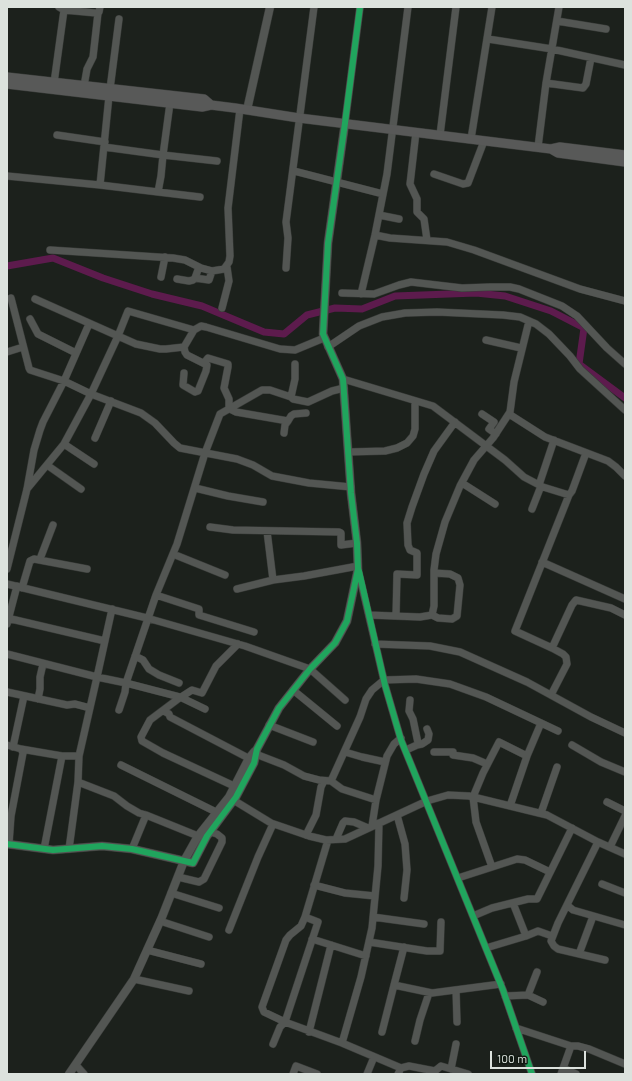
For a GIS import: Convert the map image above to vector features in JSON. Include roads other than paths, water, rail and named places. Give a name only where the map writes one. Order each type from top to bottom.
[{"type":"main road","points":[[7,77],[84,86],[110,92],[202,107],[211,105],[299,118],[538,148],[551,149],[560,147],[625,155]]},
{"type":"main road","points":[[7,84],[204,99],[211,105]]},
{"type":"main road","points":[[551,149],[558,153],[625,162]]},
{"type":"street","points":[[222,308],[229,281],[227,267],[230,256],[228,208],[243,109],[270,7]]},
{"type":"street","points":[[286,268],[288,238],[286,222],[294,171],[299,118],[314,7]]},
{"type":"street","points":[[360,7],[328,243],[323,336],[338,366],[344,384],[358,567],[384,680],[401,738],[505,996],[532,1074]]},
{"type":"street","points":[[361,294],[383,194],[393,129],[408,7]]},
{"type":"street","points":[[440,135],[456,7]]},
{"type":"street","points":[[472,139],[492,7]]},
{"type":"street","points":[[538,148],[546,83],[559,7]]},
{"type":"street","points":[[54,83],[61,8],[99,10],[93,57],[87,69],[84,86]]},
{"type":"street","points":[[100,184],[119,19]]},
{"type":"street","points":[[557,21],[606,30]]},
{"type":"street","points":[[488,38],[552,49],[625,65]]},
{"type":"street","points":[[546,83],[583,88],[586,84],[591,58]]},
{"type":"street","points":[[158,192],[170,102]]},
{"type":"street","points":[[416,132],[410,184],[417,199],[418,212],[424,219],[427,240]]},
{"type":"street","points":[[57,135],[163,155],[217,161]]},
{"type":"street","points":[[434,174],[463,184],[468,183],[484,141]]},
{"type":"street","points":[[294,171],[383,194]]},
{"type":"street","points":[[7,176],[100,184],[200,197]]},
{"type":"street","points":[[379,215],[399,219]]},
{"type":"street","points":[[375,235],[390,238],[447,242],[474,250],[580,289],[625,301]]},
{"type":"street","points":[[50,250],[165,257],[185,260],[212,272],[227,267]]},
{"type":"street","points":[[161,277],[165,257]]},
{"type":"street","points":[[195,278],[199,267]]},
{"type":"street","points":[[177,279],[189,281],[195,278],[208,280],[212,272]]},
{"type":"street","points":[[342,293],[377,294],[411,282],[462,288],[490,287],[520,289],[562,306],[577,316],[607,348],[625,364]]},
{"type":"street","points":[[11,298],[28,368],[30,370],[64,381],[91,394],[141,413],[155,423],[180,448],[237,459],[253,465],[272,476],[309,483],[351,487]]},
{"type":"street","points":[[35,299],[136,344],[160,349],[184,347]]},
{"type":"street","points":[[27,489],[64,444],[91,394],[128,311],[194,330]]},
{"type":"street","points":[[328,347],[359,326],[382,317],[406,313],[437,312],[520,317],[536,324],[549,334],[580,369],[625,410]]},
{"type":"street","points":[[7,316],[15,314]]},
{"type":"street","points":[[30,320],[35,330],[42,337],[76,353]]},
{"type":"street","points":[[432,615],[434,606],[434,573],[436,554],[445,522],[474,460],[496,434],[509,414],[521,348],[529,321]]},
{"type":"street","points":[[7,569],[27,489],[34,450],[42,422],[64,381],[89,324]]},
{"type":"street","points":[[184,347],[194,330],[201,326],[280,349],[296,350],[323,336]]},
{"type":"street","points":[[486,340],[521,348]]},
{"type":"street","points":[[7,352],[23,347]]},
{"type":"street","points":[[184,347],[187,355],[204,362],[207,365],[198,391],[196,392],[183,385],[184,373]]},
{"type":"street","points":[[204,362],[208,358],[211,358],[228,366],[224,385],[229,400],[229,408]]},
{"type":"street","points":[[291,398],[296,364]]},
{"type":"street","points":[[119,710],[125,692],[126,682],[147,618],[173,554],[186,517],[205,453],[220,414],[266,390],[293,399],[308,402],[344,384],[433,406],[505,460],[524,477],[540,485],[569,495]]},
{"type":"street","points":[[94,438],[111,401]]},
{"type":"street","points":[[348,452],[385,451],[397,448],[407,443],[413,436],[415,429],[415,401]]},
{"type":"street","points":[[229,408],[236,412],[288,421]]},
{"type":"street","points":[[284,433],[285,425],[291,416],[294,414],[306,413]]},
{"type":"street","points":[[482,414],[494,422],[489,429],[496,434]]},
{"type":"street","points":[[509,414],[538,433],[608,462],[616,467],[625,476]]},
{"type":"street","points":[[396,616],[397,574],[417,575],[417,553],[410,550],[408,545],[408,523],[412,507],[434,451],[455,422]]},
{"type":"street","points":[[532,509],[554,440]]},
{"type":"street","points":[[64,444],[94,464]]},
{"type":"street","points":[[551,695],[567,664],[566,657],[552,648],[515,631],[586,453]]},
{"type":"street","points":[[47,464],[81,489]]},
{"type":"street","points":[[462,483],[495,504]]},
{"type":"street","points":[[195,488],[263,502]]},
{"type":"street","points":[[40,559],[53,525]]},
{"type":"street","points":[[210,527],[233,530],[339,532],[341,534],[341,545],[357,543]]},
{"type":"street","points":[[267,531],[273,580]]},
{"type":"street","points":[[173,554],[225,575]]},
{"type":"street","points":[[87,569],[40,559],[30,561],[7,620],[105,641]]},
{"type":"street","points":[[542,562],[625,599]]},
{"type":"street","points":[[237,590],[273,580],[358,567]]},
{"type":"street","points":[[69,1074],[134,979],[178,877],[231,799],[269,724],[279,708],[310,669],[334,643],[346,621],[358,567]]},
{"type":"street","points":[[369,615],[420,617],[432,615],[438,618],[452,619],[457,616],[460,585],[458,578],[450,574],[434,573]]},
{"type":"street","points":[[7,584],[147,618],[238,644],[310,669],[345,700]]},
{"type":"street","points":[[156,595],[199,610],[199,614],[254,632]]},
{"type":"street","points":[[552,648],[572,605],[576,600],[611,608],[625,615]]},
{"type":"street","points":[[69,849],[78,782],[79,756],[112,610]]},
{"type":"street","points":[[234,786],[196,770],[163,753],[142,741],[142,734],[150,720],[180,698],[192,690],[202,693],[216,666],[238,644]]},
{"type":"street","points":[[376,644],[430,646],[460,652],[527,682],[625,733]]},
{"type":"street","points":[[7,654],[98,677],[126,682],[180,698],[205,709]]},
{"type":"street","points":[[135,656],[143,660],[149,669],[178,683]]},
{"type":"street","points":[[38,699],[43,664]]},
{"type":"street","points":[[306,835],[316,815],[319,795],[345,752],[366,699],[372,690],[384,680],[416,679],[450,684],[486,697],[558,731]]},
{"type":"street","points":[[294,690],[337,726]]},
{"type":"street","points":[[7,692],[67,705],[75,704],[90,708]]},
{"type":"street","points":[[24,696],[10,746],[62,756],[79,756]]},
{"type":"street","points":[[410,700],[409,711],[413,719],[417,744]]},
{"type":"street","points":[[164,711],[169,714],[170,718],[254,755],[284,765],[304,776],[328,781],[342,788],[376,800]]},
{"type":"street","points":[[510,806],[541,723]]},
{"type":"street","points":[[269,724],[313,742]]},
{"type":"street","points":[[406,750],[428,740],[429,734],[427,729]]},
{"type":"street","points":[[342,1044],[366,956],[373,917],[378,866],[373,826],[376,800],[387,756],[394,744],[401,738]]},
{"type":"street","points":[[492,867],[476,822],[473,797],[487,764],[499,742],[528,756]]},
{"type":"street","points":[[572,745],[602,762],[625,772]]},
{"type":"street","points":[[21,749],[23,753],[11,816],[8,844],[53,850],[102,846],[132,849],[188,862]]},
{"type":"street","points":[[345,752],[385,762]]},
{"type":"street","points":[[434,752],[453,752],[453,755],[473,758],[487,764]]},
{"type":"street","points":[[188,862],[198,836],[216,812],[231,799],[234,786],[254,755]]},
{"type":"street","points":[[44,849],[62,756]]},
{"type":"street","points":[[121,765],[216,812]]},
{"type":"street","points":[[541,813],[556,768]]},
{"type":"street","points":[[78,782],[114,796],[139,813],[198,836]]},
{"type":"street","points":[[231,799],[273,824],[306,835],[328,840],[345,839],[427,801],[448,795],[473,797],[547,815],[598,842],[625,854]]},
{"type":"street","points":[[607,802],[625,811]]},
{"type":"street","points":[[132,849],[146,815]]},
{"type":"street","points":[[397,815],[405,844],[407,870],[404,898]]},
{"type":"street","points":[[610,847],[625,816]]},
{"type":"street","points":[[336,839],[345,821],[373,826]]},
{"type":"street","points":[[229,930],[258,857],[273,824]]},
{"type":"street","points":[[473,916],[492,908],[528,899],[537,899],[572,828]]},
{"type":"street","points":[[178,877],[199,882],[204,878],[222,842],[222,838],[217,834],[210,832]]},
{"type":"street","points":[[328,840],[305,917],[301,926],[286,940],[262,1007],[264,1012],[309,1032],[374,1057],[400,1071],[409,1066],[434,1072],[441,1066],[468,1074]]},
{"type":"street","points":[[598,842],[551,940],[554,946],[558,949],[605,960]]},
{"type":"street","points":[[458,878],[517,859],[525,860],[550,872]]},
{"type":"street","points":[[602,884],[625,893]]},
{"type":"street","points":[[314,885],[345,893],[375,896]]},
{"type":"street","points":[[171,893],[219,908]]},
{"type":"street","points":[[513,903],[526,936]]},
{"type":"street","points":[[567,905],[573,910],[625,925]]},
{"type":"street","points":[[273,1044],[280,1027],[285,1022],[318,922],[305,917]]},
{"type":"street","points":[[373,917],[424,924]]},
{"type":"street","points":[[579,954],[592,919]]},
{"type":"street","points":[[160,921],[209,937]]},
{"type":"street","points":[[369,942],[427,951],[440,951],[441,922]]},
{"type":"street","points":[[486,948],[538,931],[552,936]]},
{"type":"street","points":[[312,940],[366,956]]},
{"type":"street","points":[[309,1032],[331,945]]},
{"type":"street","points":[[382,1032],[404,947]]},
{"type":"street","points":[[147,950],[201,964]]},
{"type":"street","points":[[528,995],[537,972]]},
{"type":"street","points":[[134,979],[189,991]]},
{"type":"street","points":[[394,986],[430,993],[500,984]]},
{"type":"street","points":[[456,990],[457,1022]]},
{"type":"street","points":[[415,1040],[420,1020],[430,993]]},
{"type":"street","points":[[505,996],[528,995],[542,1002]]},
{"type":"street","points":[[516,1028],[571,1046],[589,1048],[625,1064]]},
{"type":"street","points":[[451,1069],[456,1044]]},
{"type":"street","points":[[571,1046],[562,1071],[576,1074]]},
{"type":"street","points":[[367,1074],[374,1057]]},
{"type":"street","points":[[76,1065],[84,1074]]},
{"type":"street","points":[[293,1074],[296,1066],[317,1074]]},
{"type":"waterway","points":[[7,266],[53,258],[103,278],[152,294],[202,306],[264,332],[284,334],[307,315],[335,308],[362,309],[395,296],[476,293],[505,296],[551,311],[584,328],[579,364],[625,398]]}]
